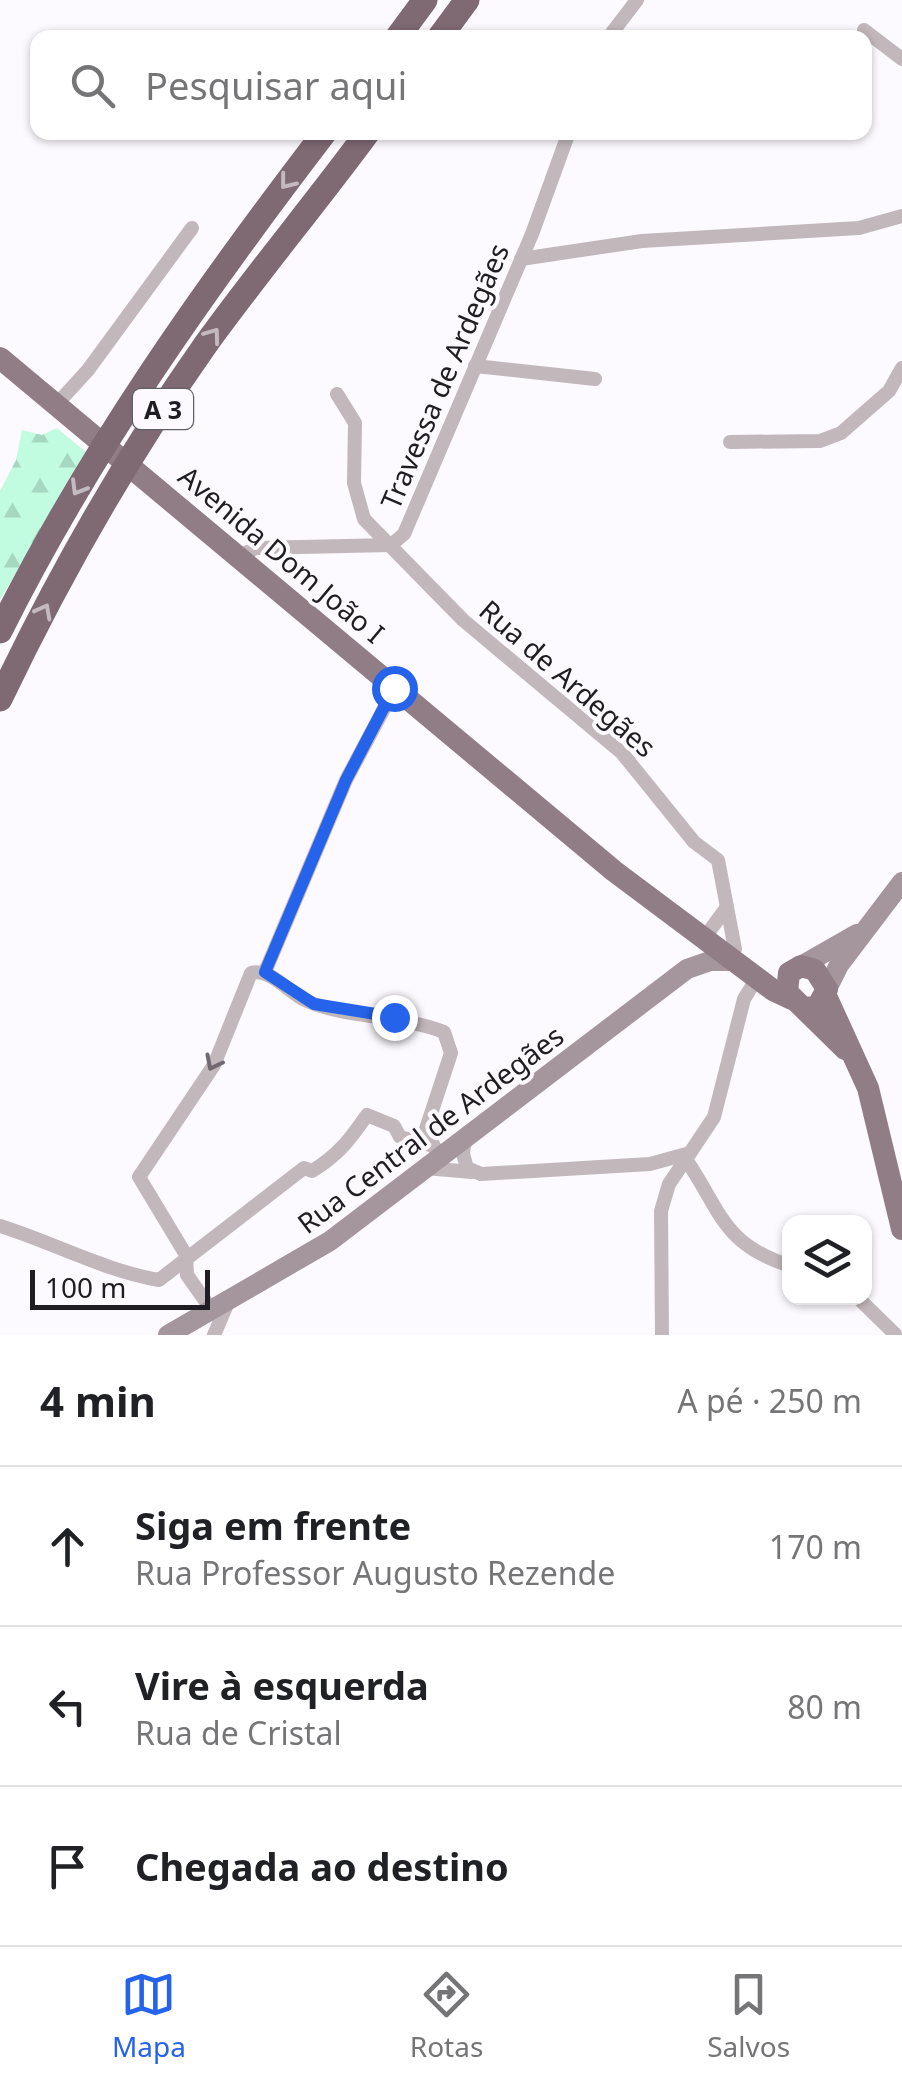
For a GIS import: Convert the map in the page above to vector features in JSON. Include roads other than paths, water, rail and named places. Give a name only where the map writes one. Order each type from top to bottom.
[{"type":"highway","points":[[403,30],[425,0]]},
{"type":"highway","points":[[445,30],[467,0]]},
{"type":"highway","name":"A 3","points":[[0,631],[60,517],[124,413],[220,272],[319,140]]},
{"type":"highway","name":"A 3","points":[[0,698],[89,528],[170,397],[362,140]]},
{"type":"main road","name":"Avenida Dom João I","points":[[0,358],[614,871],[798,1004],[857,1062]]},
{"type":"main road","name":"Avenida Dom João I","points":[[722,948],[764,966],[798,967]]},
{"type":"main road","points":[[826,993],[817,1007],[798,1004],[785,986],[798,967],[815,970],[826,993],[857,1062],[877,1115],[902,1229]]},
{"type":"street","points":[[614,30],[637,0]]},
{"type":"street","points":[[872,36],[902,59]]},
{"type":"street","name":"Travessa de Ardegães","points":[[238,556],[256,548],[391,544],[413,520],[566,140]]},
{"type":"street","points":[[521,259],[642,241],[859,228],[902,216]]},
{"type":"street","points":[[62,410],[192,228]]},
{"type":"street","points":[[474,366],[595,380]]},
{"type":"street","points":[[730,442],[820,441],[841,433],[888,391],[902,368]]},
{"type":"street","name":"Rua de Ardegães","points":[[337,394],[346,401],[355,423],[354,482],[364,519],[464,620],[639,770],[694,842],[718,860],[727,907],[722,948]]},
{"type":"street","points":[[214,1335],[220,1305],[187,1275],[186,1255],[140,1182],[140,1171],[214,1064],[346,780],[394,688]]},
{"type":"street","points":[[826,993],[863,931],[902,882]]},
{"type":"street","points":[[722,948],[727,907]]},
{"type":"street","points":[[798,967],[863,931]]},
{"type":"street","name":"Rua Central de Ardegães","points":[[168,1335],[330,1241],[431,1157],[466,1138],[688,968],[722,948]]},
{"type":"street","name":"Rua Central de Ardegães","points":[[688,968],[710,961],[722,948]]},
{"type":"street","points":[[258,973],[314,1004],[394,1017],[444,1032],[450,1053],[426,1129],[431,1157]]},
{"type":"street","points":[[662,1335],[661,1210],[669,1184],[714,1117],[744,999],[757,978]]},
{"type":"street","points":[[0,1226],[116,1272],[159,1280],[186,1255],[304,1168],[312,1171],[332,1159],[370,1114],[394,1126],[406,1140],[431,1157],[470,1170],[650,1164],[689,1157]]},
{"type":"street","points":[[466,1138],[462,1154],[470,1170]]},
{"type":"street","points":[[689,1157],[722,1224],[758,1256],[782,1264]]},
{"type":"street","points":[[865,1305],[895,1334]]}]
